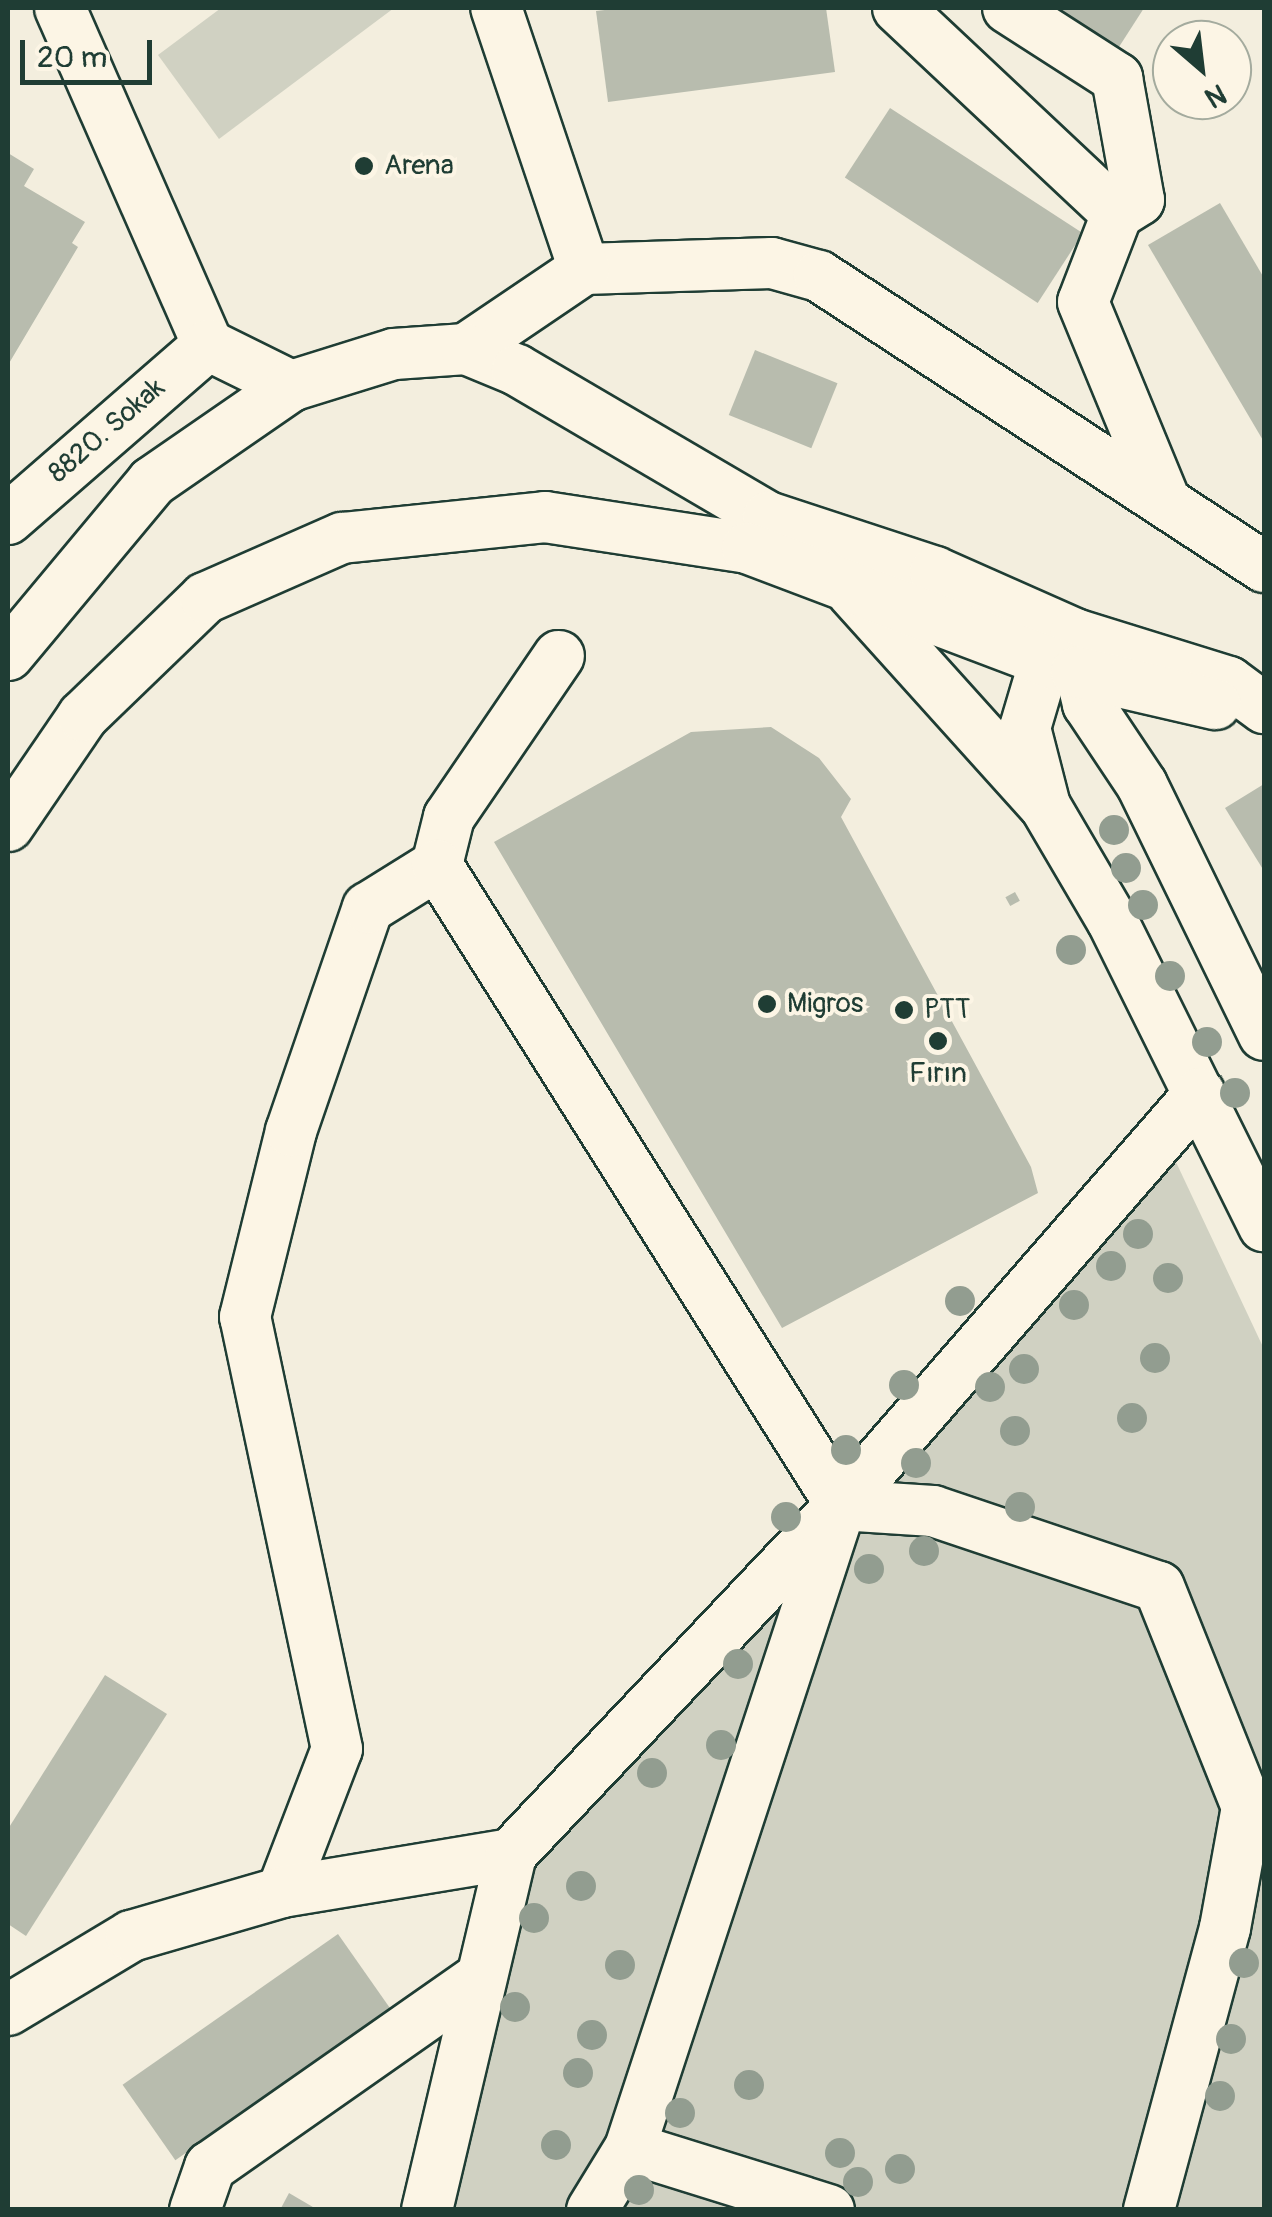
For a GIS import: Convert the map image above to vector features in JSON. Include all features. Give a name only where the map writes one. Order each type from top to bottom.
[{"type":"street","points":[[60,8],[208,345],[291,386]]},
{"type":"street","points":[[496,8],[584,269]]},
{"type":"street","points":[[898,8],[1117,214]]},
{"type":"street","points":[[1008,8],[1117,78],[1139,200],[1117,214],[1082,302],[1164,499]]},
{"type":"street","points":[[466,349],[584,269],[772,263],[819,276],[1264,567]]},
{"type":"street","name":"8820. Sokak","points":[[8,519],[208,345]]},
{"type":"street","points":[[8,654],[152,482],[291,386],[394,354],[466,349],[517,370],[768,516],[935,572],[1063,648],[1088,704],[1142,784],[1264,1035]]},
{"type":"street","points":[[8,826],[83,716],[205,598],[342,538],[545,517],[746,548],[849,588],[1063,648],[1229,682],[1264,710]]},
{"type":"street","points":[[849,588],[1045,806],[1200,1093],[1264,1226]]},
{"type":"street","points":[[1045,806],[1025,728],[1063,648]]},
{"type":"street","points":[[282,1892],[337,1749],[245,1316],[290,1132],[368,908],[437,864],[449,817],[559,656]]},
{"type":"street","points":[[1142,784],[1152,744],[1166,730],[1264,710]]},
{"type":"street","points":[[437,864],[841,1504]]},
{"type":"street","points":[[427,2210],[511,1854],[841,1504],[1200,1093]]},
{"type":"street","points":[[841,1504],[933,1511],[1158,1586],[1247,1807],[1245,1924],[1148,2210]]},
{"type":"street","points":[[592,2210],[630,2148],[841,1504]]},
{"type":"street","points":[[8,2010],[131,1936],[282,1892],[511,1854]]},
{"type":"street","points":[[195,2210],[210,2168],[481,1977]]},
{"type":"street","points":[[630,2148],[829,2210]]},
{"type":"shaded area","points":[[221,8],[394,8],[219,139],[158,55]]},
{"type":"shaded area","points":[[1159,1126],[1264,1349],[1264,2209],[432,2210],[530,1838]]},
{"type":"building","points":[[826,8],[835,72],[608,102],[596,11]]},
{"type":"building","points":[[1050,8],[1144,8],[1117,50]]},
{"type":"building","points":[[890,108],[1083,233],[1038,303],[845,178]]},
{"type":"building","points":[[8,153],[34,169],[24,186],[85,222],[72,243],[78,247],[8,365]]},
{"type":"building","points":[[1220,203],[1264,278],[1264,442],[1148,245]]},
{"type":"building","points":[[755,350],[838,383],[811,448],[729,415]]},
{"type":"building","name":"Migros","points":[[771,727],[819,758],[851,799],[841,817],[1031,1167],[1038,1193],[782,1328],[494,842],[691,732]]},
{"type":"building","points":[[1264,784],[1264,871],[1225,808]]},
{"type":"building","points":[[1015,892],[1020,901],[1010,906],[1005,897]]},
{"type":"building","points":[[105,1675],[167,1714],[26,1936],[8,1924],[8,1829]]},
{"type":"building","points":[[338,1934],[391,2009],[175,2160],[123,2085]]},
{"type":"building","points":[[289,2193],[318,2210],[280,2210]]},
{"type":"place","name":"Arena","points":[[364,166]]},
{"type":"place","name":"Migros","points":[[767,1004]]},
{"type":"place","name":"PTT","points":[[904,1010]]},
{"type":"place","name":"Fırın","points":[[938,1041]]}]
